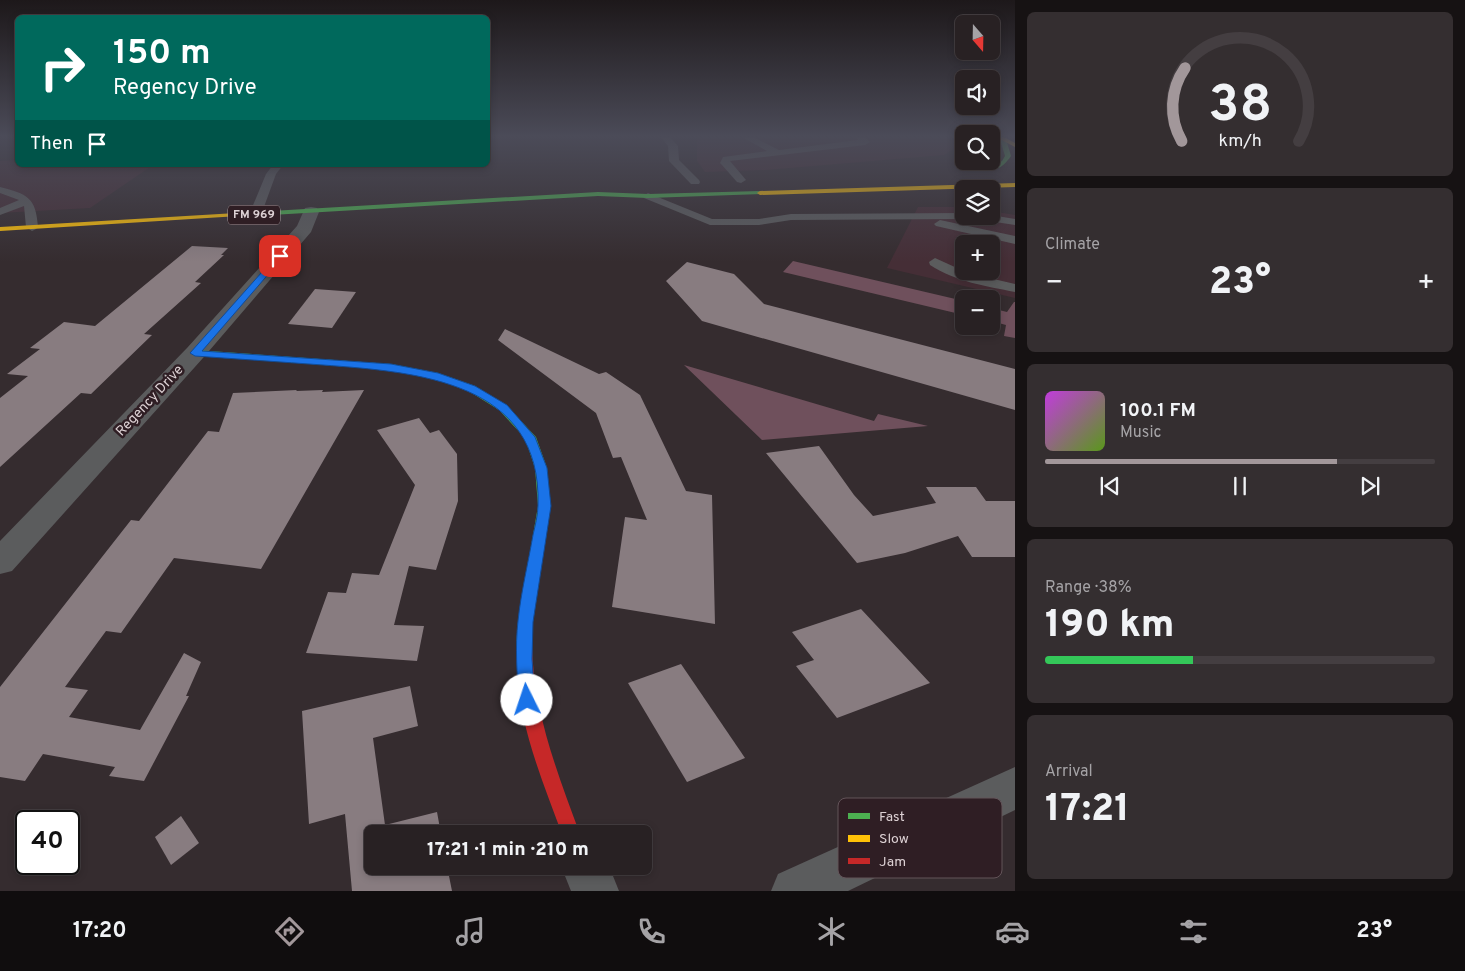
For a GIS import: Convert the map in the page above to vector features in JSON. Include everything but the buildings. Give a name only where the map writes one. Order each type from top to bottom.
[{"type":"main road","points":[[728,181],[746,180]]},
{"type":"main road","points":[[695,195],[696,191],[702,188],[732,186],[746,180]]},
{"type":"main road","name":"FM 969","points":[[598,194],[632,185],[699,182]]},
{"type":"main road","name":"FM 969","points":[[0,229],[598,194],[695,195],[1015,185]]},
{"type":"main road","points":[[195,353],[391,367],[434,376],[471,388],[503,408],[530,437],[541,468],[544,506],[525,622],[524,659],[527,700],[539,747],[568,825]]},
{"type":"street","name":"Regency Drive","points":[[0,562],[195,353],[305,228],[311,212]]},
{"type":"street","points":[[994,798],[1015,788]]},
{"type":"street","points":[[795,891],[838,871]]},
{"type":"street","points":[[589,875],[595,891]]},
{"type":"lane","points":[[256,215],[270,179]]},
{"type":"lane","points":[[695,179],[699,182]]},
{"type":"lane","points":[[0,190],[17,194],[27,201],[32,211],[32,227]]},
{"type":"lane","points":[[695,195],[697,217]]},
{"type":"lane","points":[[648,196],[710,222],[759,222],[791,217],[955,216]]},
{"type":"lane","points":[[0,212],[27,201]]},
{"type":"lane","points":[[906,217],[1015,240]]},
{"type":"lane","points":[[1000,220],[1015,222]]},
{"type":"lane","points":[[935,262],[957,274],[1015,288]]},
{"type":"shaded area","points":[[0,179],[133,179],[90,208],[0,213]]},
{"type":"shaded area","points":[[918,207],[955,207],[955,225],[1000,225],[1000,212],[1015,215],[1015,298],[1000,294],[1000,290],[981,290],[887,268]]},
{"type":"shaded area","points":[[793,261],[955,299],[955,313],[783,272]]},
{"type":"shaded area","points":[[1015,302],[1015,338],[1004,336],[1006,325],[1000,323],[1000,310],[1007,312]]},
{"type":"shaded area","points":[[684,365],[874,421],[878,414],[928,426],[762,440]]},
{"type":"traffic: fast","points":[[253,214],[598,194],[648,196],[760,193]]},
{"type":"traffic: fast","points":[[195,353],[391,367],[435,375],[471,388],[503,408],[530,437],[541,468],[544,506],[525,622],[524,647]]},
{"type":"traffic: slow","points":[[760,193],[1015,185]]},
{"type":"traffic: slow","points":[[0,229],[253,214]]},
{"type":"traffic: jam","points":[[524,647],[525,671],[533,719],[546,765],[568,825]]},
{"type":"route","points":[[280,256],[195,353],[391,367],[434,376],[471,388],[503,408],[530,437],[541,468],[544,506],[525,622],[524,659],[527,700]]}]
